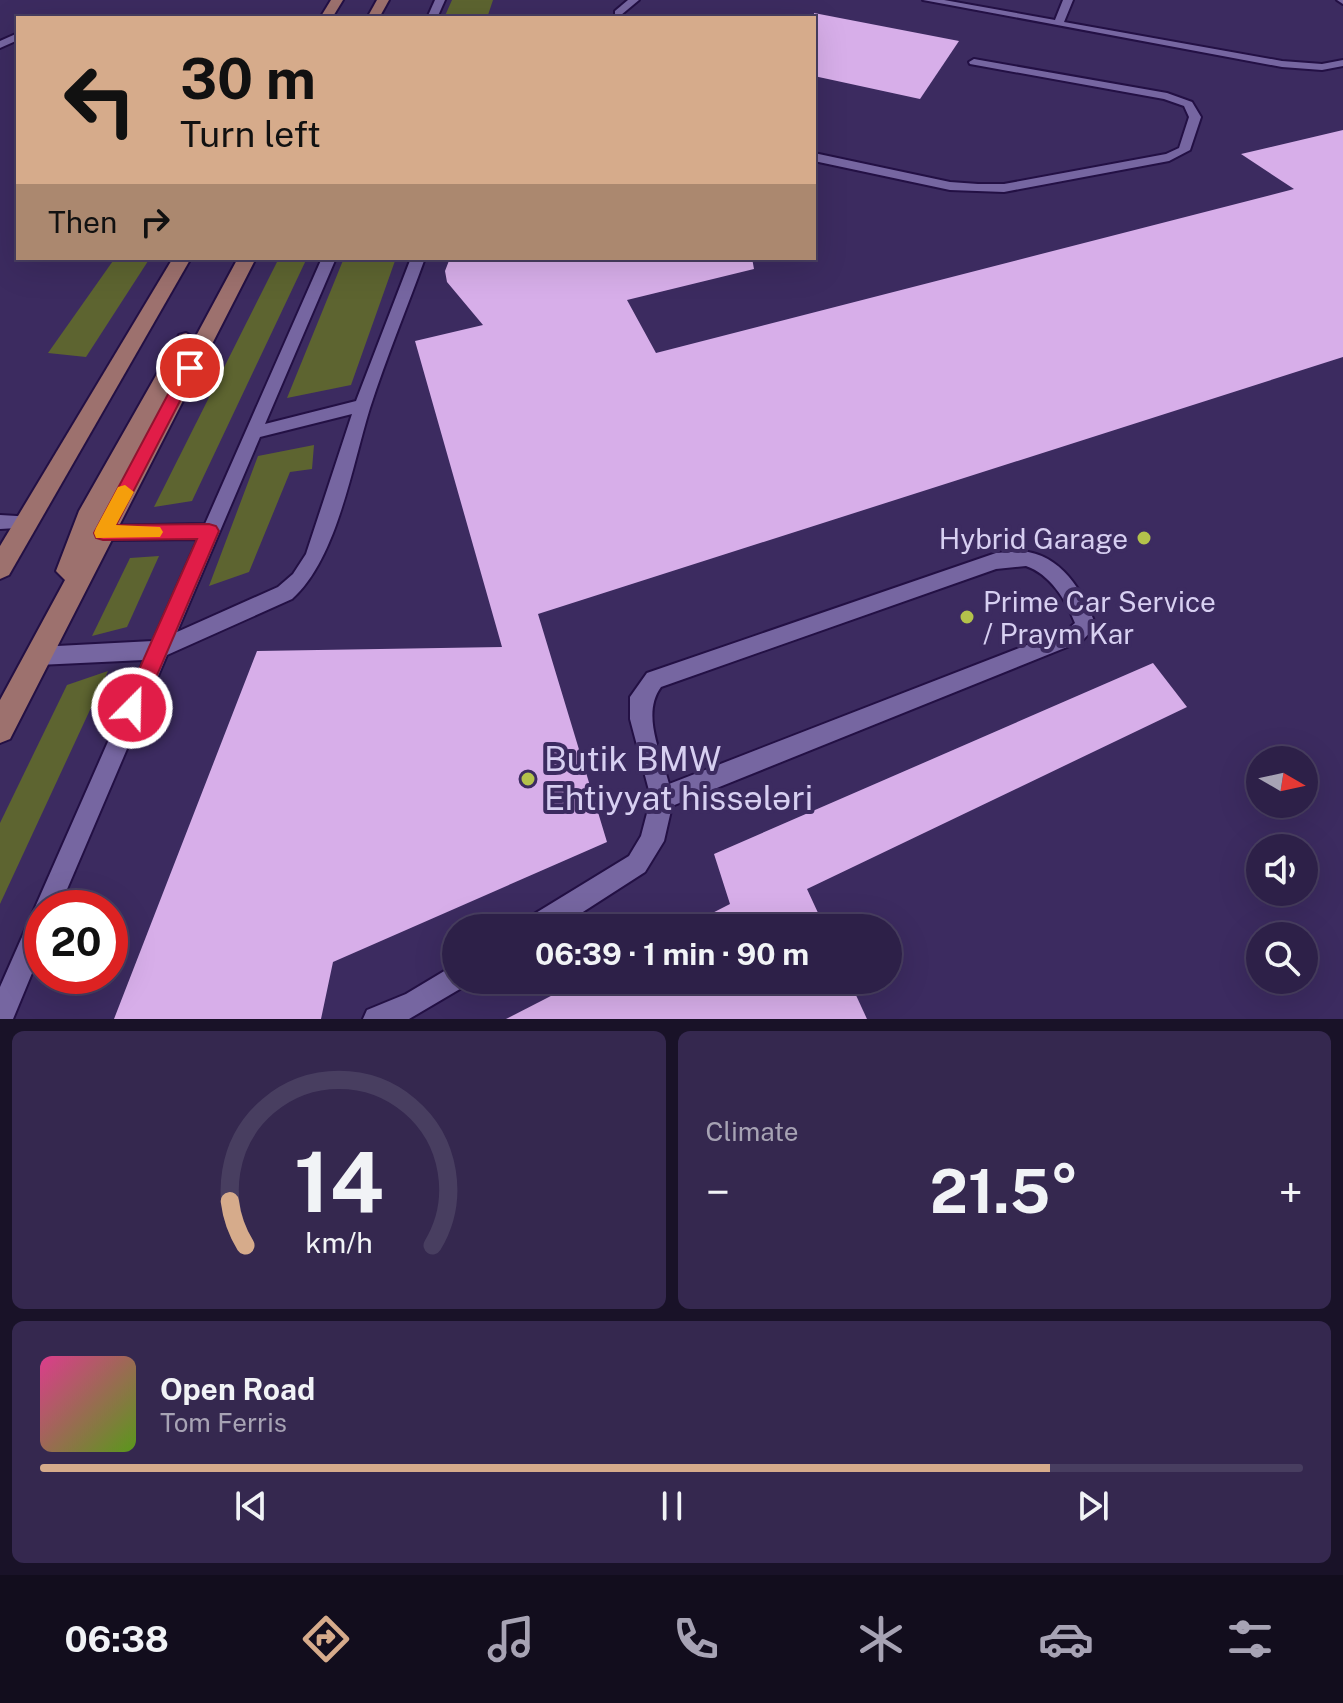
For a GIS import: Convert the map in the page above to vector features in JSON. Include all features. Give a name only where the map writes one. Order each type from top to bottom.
[{"type":"main road","points":[[4,557],[28,522],[181,260]]},
{"type":"main road","points":[[111,378],[160,319],[194,260]]},
{"type":"main road","points":[[38,656],[91,511],[231,260]]},
{"type":"main road","points":[[0,729],[246,260]]},
{"type":"lane","points":[[618,13],[634,0]]},
{"type":"lane","points":[[928,0],[1282,64],[1322,67],[1343,63]]},
{"type":"lane","points":[[1059,23],[1068,0]]},
{"type":"lane","points":[[816,157],[950,186],[1004,188],[1169,157],[1184,150],[1195,117],[1188,104],[1167,96],[974,62]]},
{"type":"lane","points":[[55,890],[328,260]]},
{"type":"lane","points":[[38,656],[157,650],[285,593],[300,580],[315,557],[363,405],[417,260]]},
{"type":"lane","points":[[253,433],[363,405]]},
{"type":"lane","points":[[0,522],[28,522]]},
{"type":"lane","points":[[103,533],[209,531]]},
{"type":"lane","points":[[557,914],[637,864],[652,841],[662,798],[641,719],[641,697],[654,680],[996,561],[1016,558],[1035,561],[1051,572],[1080,607],[1086,626],[1075,635],[662,798]]},
{"type":"lane","points":[[0,1018],[24,961]]},
{"type":"lane","points":[[376,1019],[414,1004],[442,986]]},
{"type":"green space","points":[[452,0],[493,0],[488,16],[445,16]]},
{"type":"green space","points":[[114,260],[149,260],[86,357],[48,353]]},
{"type":"green space","points":[[278,260],[306,260],[192,501],[154,507]]},
{"type":"green space","points":[[343,260],[395,260],[351,385],[287,398]]},
{"type":"green space","points":[[314,445],[312,469],[290,472],[249,572],[209,586],[258,456]]},
{"type":"green space","points":[[159,556],[127,627],[92,636],[130,558]]},
{"type":"green space","points":[[108,671],[0,904],[0,823],[67,685]]},
{"type":"building","points":[[814,13],[959,41],[920,99],[816,76]]},
{"type":"building","points":[[1343,130],[1343,357],[538,614],[607,842],[333,962],[321,1019],[114,1019],[124,994],[128,994],[128,983],[257,651],[502,647],[415,341],[483,325],[447,282],[445,271],[449,260],[752,260],[754,269],[627,300],[656,353],[1294,189],[1241,154]]},
{"type":"building","points":[[1153,663],[1187,707],[807,889],[819,914],[710,914],[730,904],[714,854]]},
{"type":"building","points":[[555,994],[855,994],[867,1019],[506,1019]]},
{"type":"slow traffic","points":[[125,492],[103,533],[154,532]]},
{"type":"place","name":"Hybrid Garage","points":[[1144,538]]},
{"type":"place","name":"Prime Car Service / Praym Kar","points":[[967,617]]},
{"type":"place","name":"Butik BMW Ehtiyyat hissələri","points":[[528,779]]},
{"type":"route","points":[[132,708],[209,531],[103,533],[190,368]]}]
